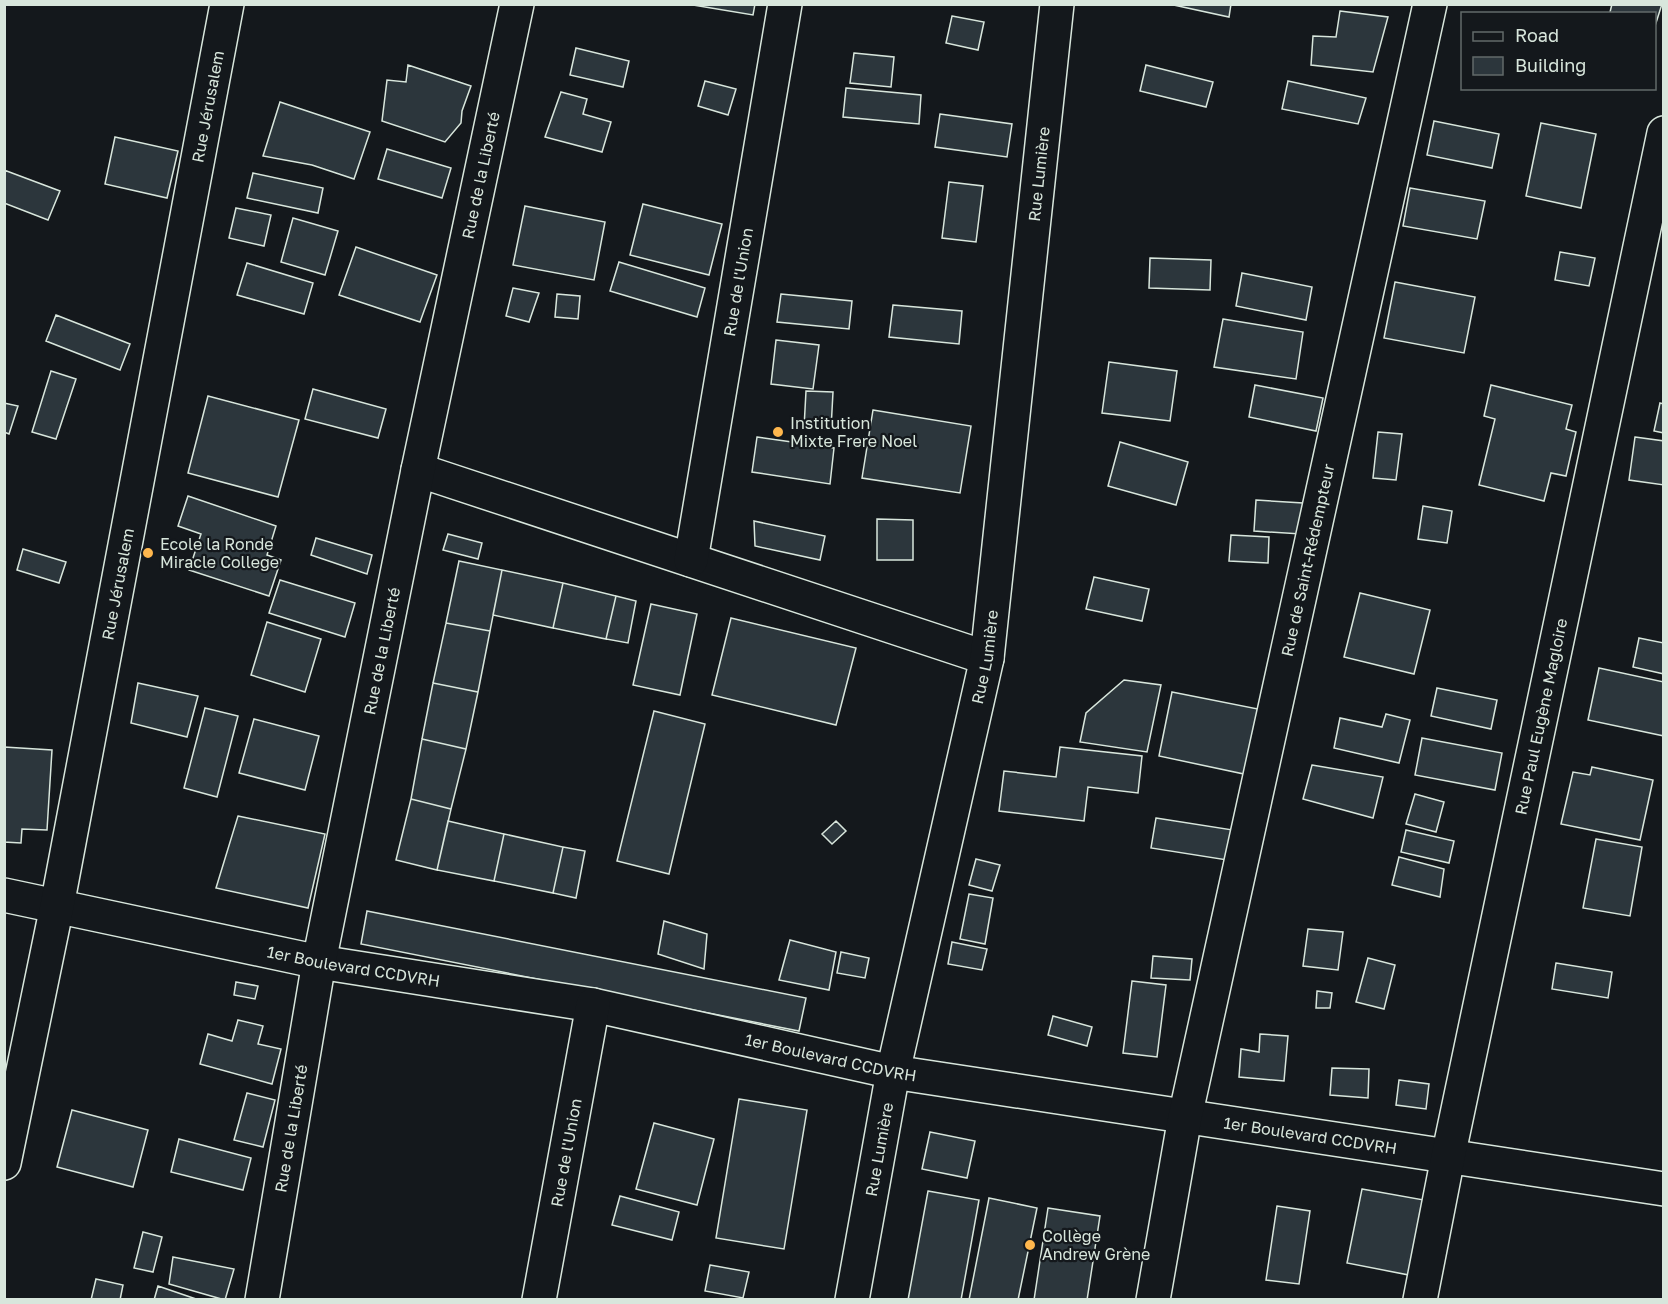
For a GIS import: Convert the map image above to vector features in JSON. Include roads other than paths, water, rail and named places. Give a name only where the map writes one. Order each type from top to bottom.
[{"type":"street","name":"Rue Jérusalem","points":[[4,1163],[57,906],[227,4]]},
{"type":"street","name":"Rue de la Liberté","points":[[262,1299],[319,962],[418,470],[517,4]]},
{"type":"street","name":"Rue de l'Union","points":[[691,560],[785,4]]},
{"type":"street","name":"Rue Lumière","points":[[852,1299],[893,1072],[987,658],[1057,4]]},
{"type":"street","name":"Rue de Saint-Rédempteur","points":[[1153,1299],[1185,1117],[1430,4]]},
{"type":"street","name":"Rue Paul Eugène Magloire","points":[[1420,1299],[1448,1156],[1664,133]]},
{"type":"street","points":[[418,470],[987,658]]},
{"type":"street","name":"1er Boulevard CCDVRH","points":[[4,895],[319,962],[593,1005],[893,1072],[1664,1189]]},
{"type":"street","name":"Rue de l'Union","points":[[539,1299],[593,1005]]},
{"type":"place","name":"Institution Mixte Frere Noel","points":[[778,432]]},
{"type":"place","name":"Ecole la Ronde Miracle College","points":[[148,553]]},
{"type":"place","name":"Collège Andrew Grène","points":[[1030,1245]]}]
